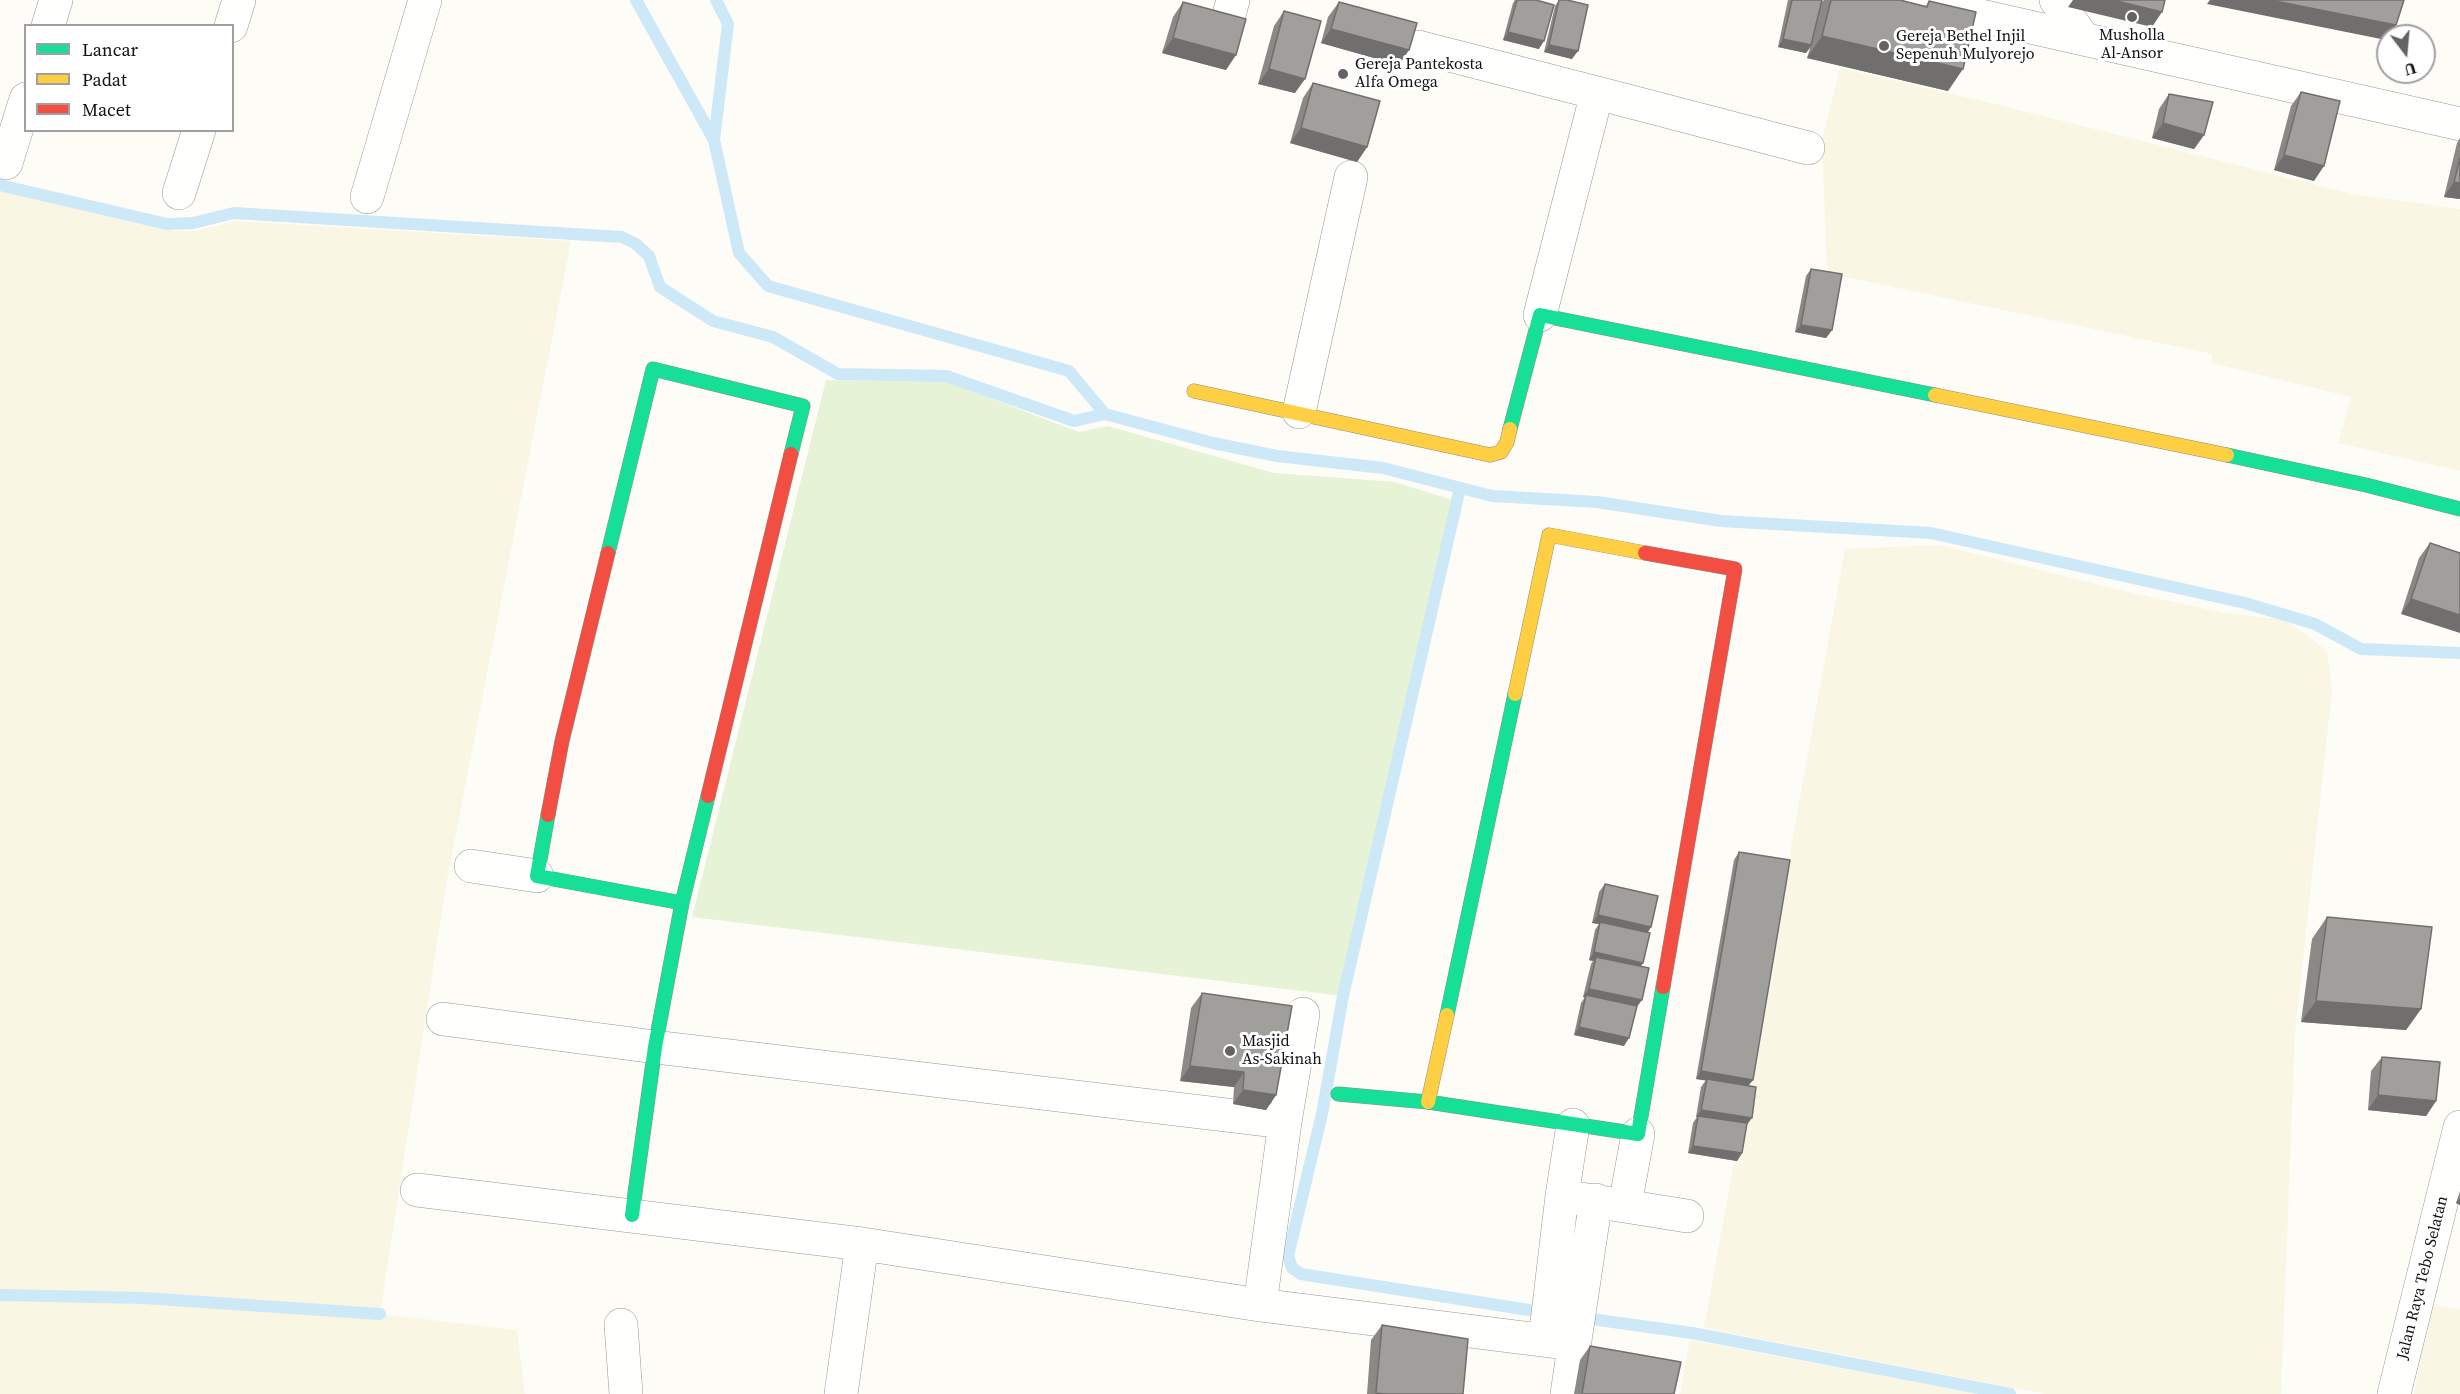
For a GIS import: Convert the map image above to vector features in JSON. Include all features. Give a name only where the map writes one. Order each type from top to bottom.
[{"type":"street","points":[[49,24],[56,0]]},
{"type":"street","points":[[232,24],[239,0]]},
{"type":"street","points":[[367,197],[425,0]]},
{"type":"street","points":[[1910,0],[2460,124]]},
{"type":"street","points":[[2056,0],[2083,38]]},
{"type":"street","points":[[1418,47],[1808,148]]},
{"type":"street","points":[[1194,391],[1490,455],[1501,452],[1507,442],[1598,93]]},
{"type":"street","points":[[6,163],[24,105]]},
{"type":"street","points":[[179,194],[198,132]]},
{"type":"street","points":[[1299,412],[1350,177]]},
{"type":"street","points":[[1540,315],[2194,447],[2366,485],[2460,509]]},
{"type":"street","points":[[537,876],[562,741],[653,369],[803,406],[681,903],[655,1047],[632,1215]]},
{"type":"street","points":[[1428,1102],[1549,535],[1735,569],[1638,1134],[1559,1342]]},
{"type":"street","points":[[471,866],[681,903]]},
{"type":"street","points":[[1260,1305],[1285,1122],[1303,1014]]},
{"type":"street","points":[[442,1019],[655,1047],[1285,1122]]},
{"type":"street","points":[[1338,1094],[1428,1102],[1638,1134]]},
{"type":"street","points":[[1567,1394],[1559,1342],[1562,1196],[1573,1125]]},
{"type":"street","name":"Jalan Raya Tebo Selatan","points":[[2394,1394],[2460,1127]]},
{"type":"street","points":[[417,1190],[862,1244],[1260,1305],[1559,1342]]},
{"type":"street","points":[[1562,1196],[1687,1216]]},
{"type":"street","points":[[841,1394],[862,1244]]},
{"type":"street","points":[[621,1325],[626,1394]]},
{"type":"shaded area","points":[[1840,68],[1991,103],[2353,194],[2460,209],[2460,471],[2338,443],[2351,397],[2212,363],[2212,354],[1827,273],[1822,140]]},
{"type":"shaded area","points":[[0,191],[176,231],[195,231],[236,221],[571,241],[446,885],[380,1314],[517,1330],[525,1394],[0,1394]]},
{"type":"shaded area","points":[[1941,545],[2120,590],[2224,613],[2286,620],[2327,651],[2332,690],[2295,1033],[2281,1394],[2045,1394],[1704,1328],[1845,549]]},
{"type":"shaded area","points":[[2430,1305],[2460,1309],[2460,1394],[2414,1394]]},
{"type":"shaded area","points":[[1690,1340],[1979,1394],[1680,1394]]},
{"type":"green space","points":[[826,380],[945,381],[1079,432],[1108,426],[1274,473],[1395,482],[1456,501],[1343,996],[692,917]]},
{"type":"building","points":[[1517,0],[1536,0],[1554,5],[1544,41],[1508,32]]},
{"type":"building","points":[[1559,0],[1588,5],[1578,51],[1549,45]]},
{"type":"building","points":[[1792,0],[1822,0],[1811,45],[1783,39]]},
{"type":"building","points":[[1831,0],[1900,0],[1927,7],[1929,1],[1976,12],[1963,69],[1822,36]]},
{"type":"building","points":[[2113,0],[2165,0],[2162,12]]},
{"type":"building","points":[[2270,0],[2404,0],[2396,24]]},
{"type":"building","points":[[1183,2],[1246,19],[1236,55],[1173,38]]},
{"type":"building","points":[[1339,2],[1417,23],[1409,50],[1331,29]]},
{"type":"building","points":[[1284,11],[1321,21],[1305,79],[1269,69]]},
{"type":"building","points":[[1313,83],[1380,101],[1367,147],[1301,128]]},
{"type":"building","points":[[2301,92],[2340,101],[2324,166],[2284,155]]},
{"type":"building","points":[[2169,94],[2213,102],[2204,135],[2163,123]]},
{"type":"building","points":[[2460,158],[2460,183],[2454,182]]},
{"type":"building","points":[[1811,269],[1842,274],[1832,330],[1801,325]]},
{"type":"building","points":[[2430,543],[2460,553],[2460,615],[2411,599]]},
{"type":"building","points":[[1739,852],[1790,860],[1753,1080],[1701,1071]]},
{"type":"building","points":[[1605,884],[1658,896],[1651,927],[1598,915]]},
{"type":"building","points":[[2327,917],[2432,927],[2421,1009],[2316,1001]]},
{"type":"building","points":[[1600,922],[1650,933],[1643,963],[1594,952]]},
{"type":"building","points":[[1596,957],[1649,968],[1642,1000],[1589,989]]},
{"type":"building","name":"Masjid As-Sakinah","points":[[1202,993],[1292,1006],[1276,1095],[1243,1090],[1244,1072],[1190,1066]]},
{"type":"building","points":[[1586,995],[1637,1006],[1629,1038],[1579,1027]]},
{"type":"building","points":[[2382,1057],[2440,1062],[2436,1101],[2378,1095]]},
{"type":"building","points":[[1707,1079],[1756,1087],[1752,1118],[1701,1110]]},
{"type":"building","points":[[1698,1116],[1747,1123],[1742,1153],[1693,1146]]},
{"type":"building","points":[[1382,1325],[1468,1339],[1463,1394],[1376,1393]]},
{"type":"building","points":[[1590,1346],[1681,1362],[1674,1394],[1582,1394]]},
{"type":"waterway","points":[[636,0],[714,140]]},
{"type":"waterway","points":[[716,0],[728,24],[714,140],[739,253],[768,286],[1069,371],[1105,414]]},
{"type":"waterway","points":[[0,185],[167,224],[193,223],[234,213],[622,237],[636,244],[649,256],[660,287],[713,321],[773,337],[838,374],[946,376],[1074,421],[1105,414],[1213,443],[1277,456],[1383,468],[1492,496],[1597,502],[1721,521],[1931,533],[2245,603],[2315,624],[2361,649],[2460,653]]},
{"type":"waterway","points":[[1460,488],[1343,996],[1322,1114],[1288,1256],[1292,1268],[1301,1274],[1529,1310]]},
{"type":"waterway","points":[[0,1295],[144,1298],[380,1314]]},
{"type":"waterway","points":[[1591,1319],[1692,1333],[2010,1394]]},
{"type":"traffic: fast","points":[[1510,429],[1540,315],[1935,395]]},
{"type":"traffic: fast","points":[[608,553],[653,369],[803,406],[791,454]]},
{"type":"traffic: fast","points":[[2227,455],[2366,485],[2460,509]]},
{"type":"traffic: fast","points":[[1447,1015],[1515,694]]},
{"type":"traffic: fast","points":[[632,1215],[655,1047],[682,903],[708,796]]},
{"type":"traffic: fast","points":[[548,815],[537,876],[682,903]]},
{"type":"traffic: fast","points":[[1338,1094],[1428,1102],[1638,1134],[1663,987]]},
{"type":"traffic: slow","points":[[1194,391],[1490,455],[1501,452],[1507,442],[1510,429]]},
{"type":"traffic: slow","points":[[1935,395],[2227,455]]},
{"type":"traffic: slow","points":[[1515,694],[1549,535],[1645,553]]},
{"type":"traffic: slow","points":[[1428,1102],[1447,1015]]},
{"type":"traffic: jam","points":[[708,796],[791,454]]},
{"type":"traffic: jam","points":[[548,815],[562,741],[608,553]]},
{"type":"traffic: jam","points":[[1645,553],[1735,569],[1663,987]]},
{"type":"place","name":"Musholla Al-Ansor","points":[[2132,17]]},
{"type":"place","name":"Gereja Bethel Injil Sepenuh Mulyorejo","points":[[1884,46]]},
{"type":"place","name":"Gereja Pantekosta Alfa Omega","points":[[1343,74]]},
{"type":"place","name":"Masjid As-Sakinah","points":[[1230,1051]]}]
